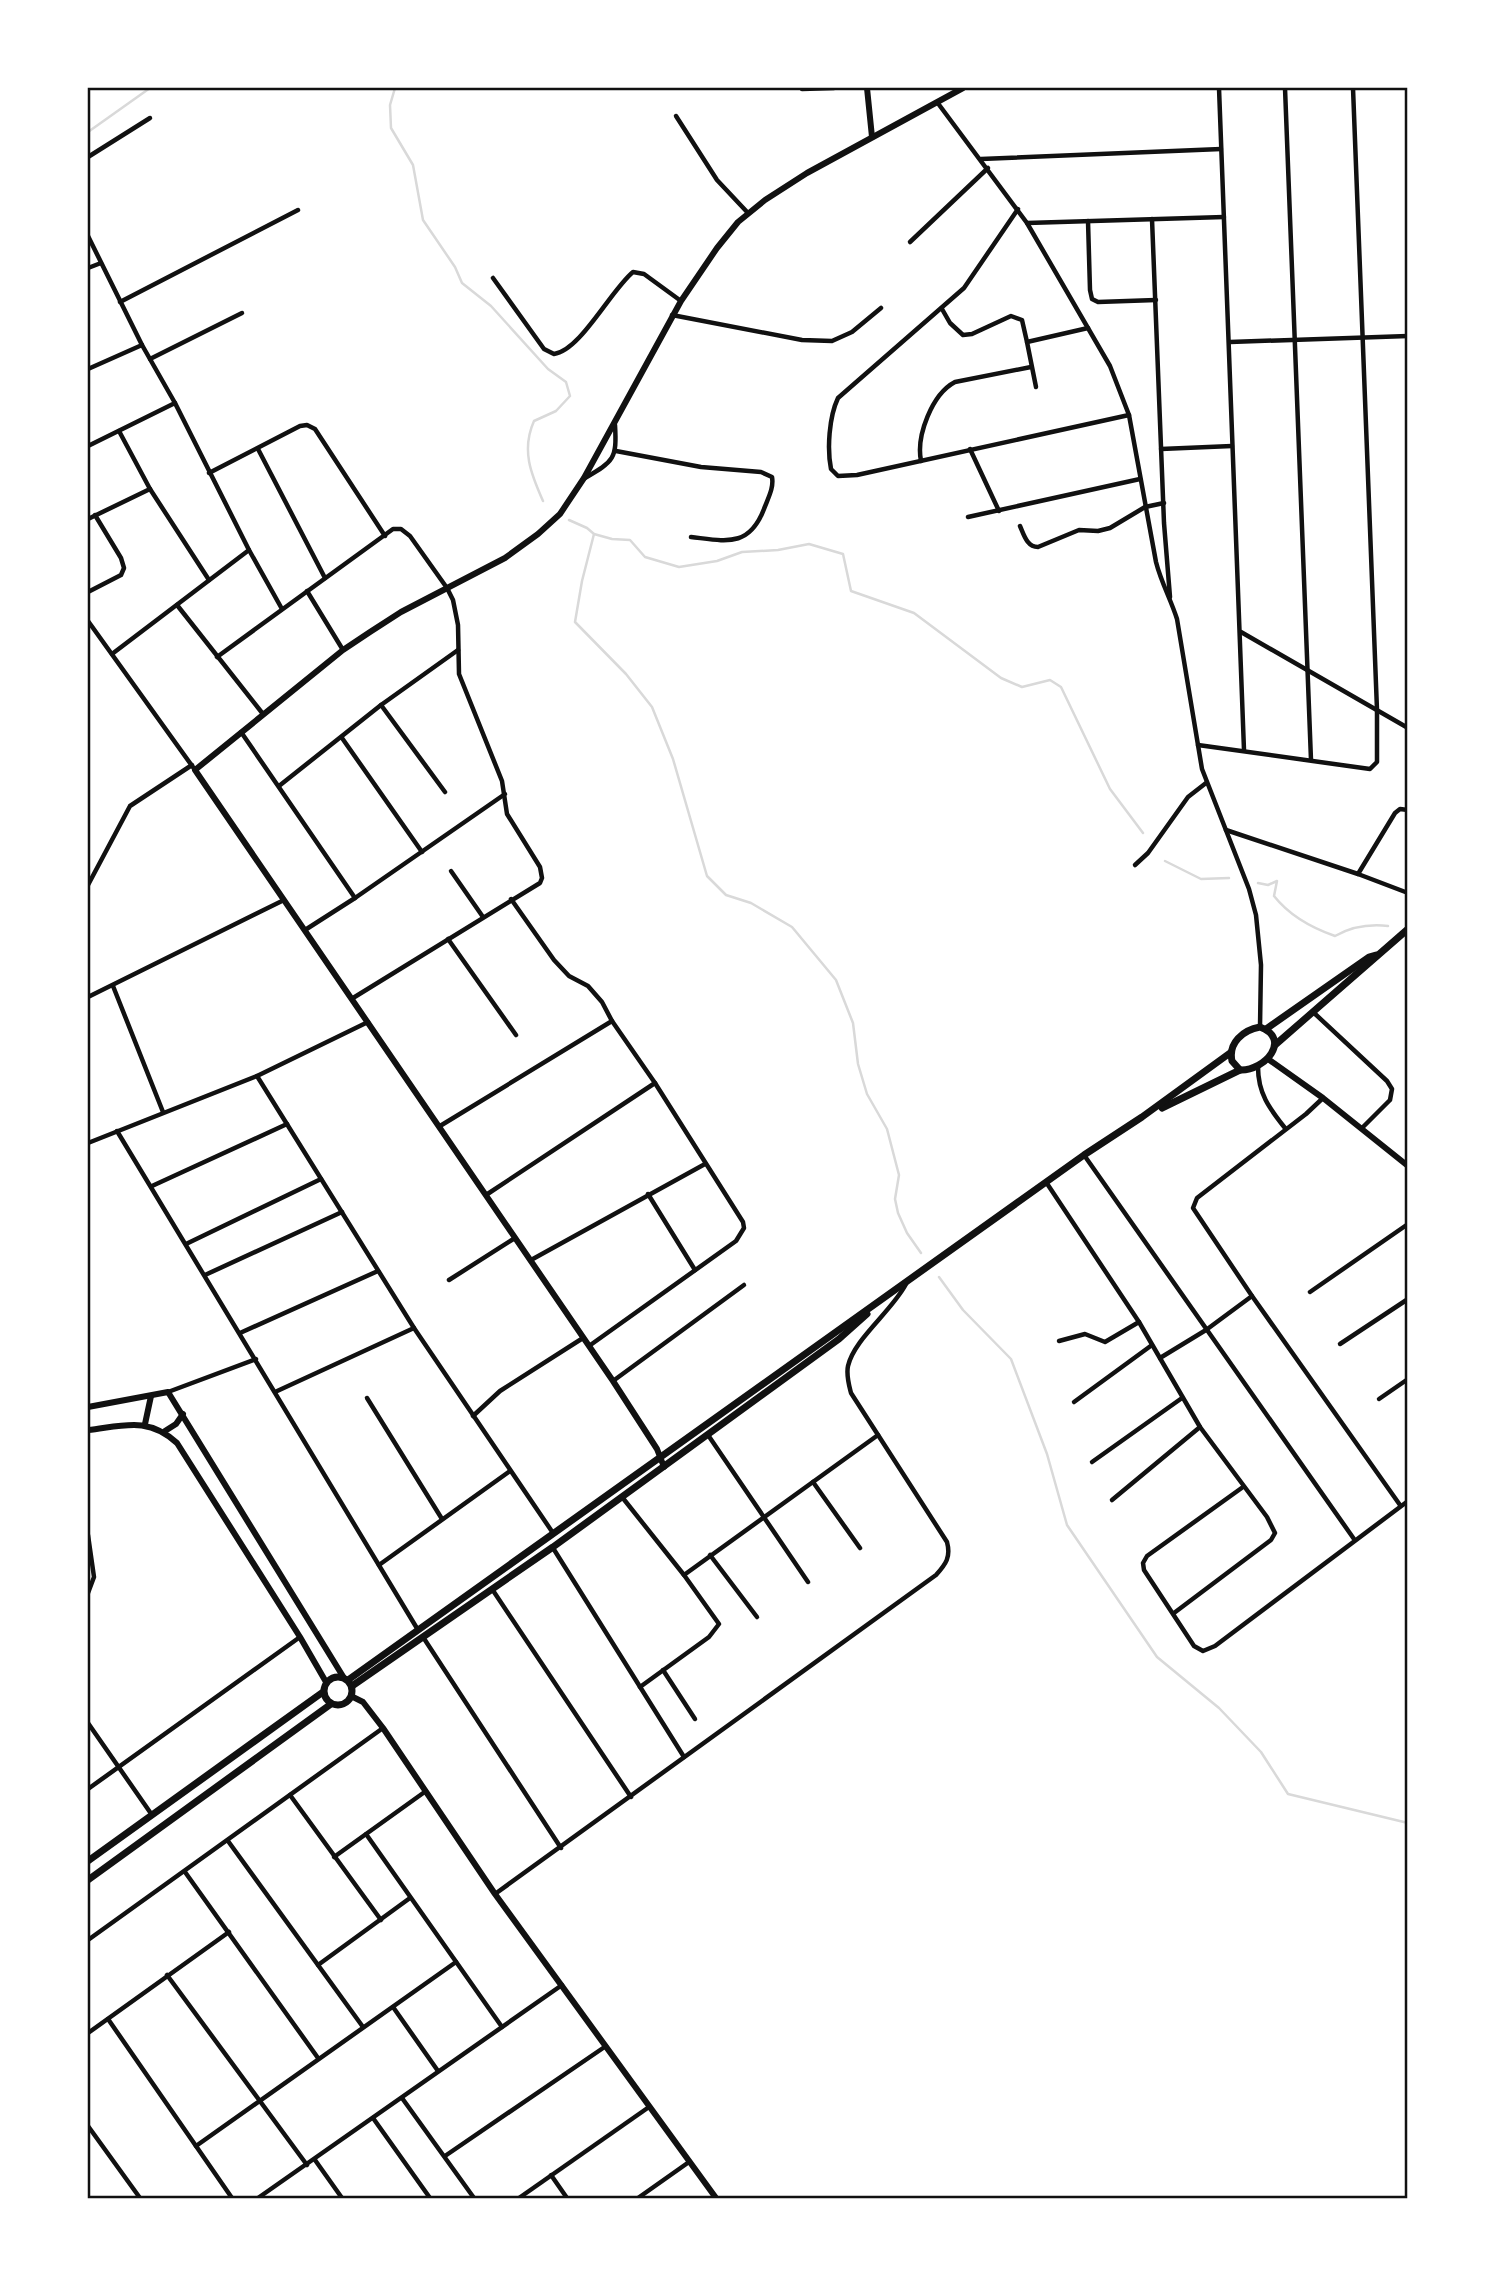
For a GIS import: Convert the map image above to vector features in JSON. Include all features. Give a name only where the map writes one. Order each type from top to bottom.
[{"type":"main road","points":[[1142,1117],[1240,1070],[1258,1067],[1268,1059],[1275,1045],[1408,929]]},
{"type":"main road","points":[[1240,1070],[1234,1066],[1230,1054],[1232,1046],[1239,1038],[1252,1028],[1263,1028],[1369,957],[1377,955]]},
{"type":"main road","points":[[1263,1028],[1275,1045]]},
{"type":"main road","points":[[421,1633],[660,1456],[1230,1054]]},
{"type":"main road","points":[[88,1861],[323,1692],[326,1682],[333,1677],[348,1681],[553,1547],[839,1339],[889,1294]]},
{"type":"main road","points":[[88,1880],[331,1704],[346,1702],[351,1696],[348,1681]]},
{"type":"main road","points":[[323,1692],[331,1704]]},
{"type":"street","points":[[802,89],[834,88]]},
{"type":"street","points":[[867,88],[872,137]]},
{"type":"street","points":[[88,885],[130,806],[193,768],[343,650],[401,612],[505,558],[560,514],[584,478],[672,315],[717,248],[748,214],[807,173],[962,88]]},
{"type":"street","points":[[1219,88],[1244,750]]},
{"type":"street","points":[[1285,88],[1311,760]]},
{"type":"street","points":[[1198,745],[1352,768],[1373,768],[1377,762],[1353,88]]},
{"type":"street","points":[[936,101],[1027,223],[1114,376],[1129,415],[1161,582],[1177,619],[1206,783],[1249,889],[1256,915],[1263,1028]]},
{"type":"street","points":[[676,116],[717,180],[748,214]]},
{"type":"street","points":[[88,157],[150,118]]},
{"type":"street","points":[[980,159],[1221,149]]},
{"type":"street","points":[[910,242],[988,168]]},
{"type":"street","points":[[1018,209],[972,277],[942,309],[838,398],[834,411],[831,469],[838,476],[857,475],[1129,415]]},
{"type":"street","points":[[120,302],[298,210]]},
{"type":"street","points":[[1027,223],[1224,217]]},
{"type":"street","points":[[1152,219],[1170,598]]},
{"type":"street","points":[[1088,222],[1092,299],[1098,302],[1156,300]]},
{"type":"street","points":[[88,236],[142,345],[282,609]]},
{"type":"street","points":[[88,268],[101,263]]},
{"type":"street","points":[[494,278],[544,349],[557,354],[568,348],[633,272],[644,274],[681,301]]},
{"type":"street","points":[[672,315],[802,340],[823,341],[845,337],[881,308]]},
{"type":"street","points":[[942,309],[950,323],[965,335],[1006,317],[1019,317],[1024,324],[1036,387]]},
{"type":"street","points":[[150,359],[242,313]]},
{"type":"street","points":[[1027,342],[1088,328]]},
{"type":"street","points":[[1230,342],[1408,336]]},
{"type":"street","points":[[88,369],[142,345]]},
{"type":"street","points":[[921,461],[921,434],[947,386],[955,382],[1031,367]]},
{"type":"street","points":[[88,446],[175,403]]},
{"type":"street","points":[[584,478],[609,462],[616,451],[614,423]]},
{"type":"street","points":[[209,473],[300,426],[312,427],[327,445],[385,536]]},
{"type":"street","points":[[118,431],[150,489],[209,580]]},
{"type":"street","points":[[1161,449],[1232,446]]},
{"type":"street","points":[[258,449],[325,578]]},
{"type":"street","points":[[970,449],[999,511]]},
{"type":"street","points":[[616,451],[701,467],[761,472],[772,477],[772,486],[760,519],[747,535],[729,541],[691,537]]},
{"type":"street","points":[[968,517],[1140,479]]},
{"type":"street","points":[[88,519],[150,489]]},
{"type":"street","points":[[1020,526],[1028,544],[1038,547],[1079,530],[1097,531],[1110,528],[1145,508],[1164,503]]},
{"type":"street","points":[[88,592],[122,573],[123,565],[95,515]]},
{"type":"street","points":[[217,657],[393,529],[405,532],[447,587],[456,613],[459,674],[498,768],[507,814],[540,867],[542,878],[540,883],[353,999]]},
{"type":"street","points":[[112,654],[249,550]]},
{"type":"street","points":[[307,591],[343,650]]},
{"type":"street","points":[[177,605],[263,714]]},
{"type":"street","points":[[88,621],[440,1126],[613,1381],[664,1466]]},
{"type":"street","points":[[1240,631],[1408,728]]},
{"type":"street","points":[[279,786],[381,705],[458,650]]},
{"type":"street","points":[[381,705],[445,792]]},
{"type":"street","points":[[241,732],[355,898]]},
{"type":"street","points":[[342,737],[422,852]]},
{"type":"street","points":[[1135,865],[1148,853],[1188,797],[1206,783]]},
{"type":"street","points":[[304,930],[505,794]]},
{"type":"street","points":[[1358,874],[1395,813],[1400,809],[1408,810]]},
{"type":"street","points":[[1225,830],[1408,893]]},
{"type":"street","points":[[451,871],[483,917]]},
{"type":"street","points":[[88,997],[284,900]]},
{"type":"street","points":[[511,900],[554,960],[569,976],[588,986],[602,1002],[739,1214],[744,1228],[736,1241],[589,1347]]},
{"type":"street","points":[[448,939],[516,1035]]},
{"type":"street","points":[[113,986],[163,1112]]},
{"type":"street","points":[[1313,1012],[1387,1081],[1392,1089],[1390,1100],[1362,1128]]},
{"type":"street","points":[[440,1126],[612,1021]]},
{"type":"street","points":[[88,1143],[257,1076],[368,1022]]},
{"type":"street","points":[[1268,1059],[1323,1098],[1408,1166]]},
{"type":"street","points":[[1258,1067],[1258,1080],[1264,1099],[1285,1128]]},
{"type":"street","points":[[257,1076],[414,1328],[553,1533]]},
{"type":"street","points":[[486,1195],[655,1083]]},
{"type":"street","points":[[1323,1098],[1196,1198],[1195,1213],[1400,1505]]},
{"type":"street","points":[[152,1186],[287,1124]]},
{"type":"street","points":[[117,1131],[421,1633],[561,1848]]},
{"type":"street","points":[[1084,1155],[1354,1539]]},
{"type":"street","points":[[531,1260],[705,1164]]},
{"type":"street","points":[[187,1244],[321,1179]]},
{"type":"street","points":[[1046,1182],[1139,1322],[1200,1427],[1242,1487],[1267,1517],[1275,1533],[1271,1540],[1174,1613]]},
{"type":"street","points":[[648,1194],[695,1270]]},
{"type":"street","points":[[205,1275],[342,1212]]},
{"type":"street","points":[[1310,1292],[1408,1224]]},
{"type":"street","points":[[449,1280],[515,1238]]},
{"type":"street","points":[[240,1333],[378,1271]]},
{"type":"street","points":[[495,1894],[936,1575],[949,1559],[947,1542],[851,1393],[847,1379],[853,1352],[888,1311],[908,1280]]},
{"type":"street","points":[[613,1381],[744,1284]]},
{"type":"street","points":[[1160,1359],[1252,1296]]},
{"type":"street","points":[[1340,1344],[1408,1299]]},
{"type":"street","points":[[1059,1341],[1085,1334],[1101,1341],[1109,1341],[1139,1322]]},
{"type":"street","points":[[275,1392],[414,1328]]},
{"type":"street","points":[[473,1416],[500,1391],[583,1338]]},
{"type":"street","points":[[1074,1402],[1152,1345]]},
{"type":"street","points":[[88,1407],[168,1392],[256,1359]]},
{"type":"street","points":[[1379,1399],[1408,1379]]},
{"type":"street","points":[[168,1392],[248,1525],[348,1681]]},
{"type":"street","points":[[145,1424],[151,1396]]},
{"type":"street","points":[[367,1398],[442,1519]]},
{"type":"street","points":[[1092,1462],[1182,1398]]},
{"type":"street","points":[[165,1432],[176,1424],[183,1414]]},
{"type":"street","points":[[88,1430],[145,1424],[165,1432],[177,1443],[326,1682]]},
{"type":"street","points":[[1112,1500],[1200,1427]]},
{"type":"street","points":[[708,1434],[808,1582]]},
{"type":"street","points":[[684,1574],[878,1435]]},
{"type":"street","points":[[379,1565],[510,1471]]},
{"type":"street","points":[[813,1482],[860,1548]]},
{"type":"street","points":[[1242,1487],[1147,1556],[1143,1563],[1144,1570],[1194,1646],[1203,1651],[1215,1646],[1408,1501]]},
{"type":"street","points":[[622,1497],[684,1574],[719,1624],[709,1637],[640,1687]]},
{"type":"street","points":[[88,1535],[94,1577],[88,1593]]},
{"type":"street","points":[[553,1547],[684,1757]]},
{"type":"street","points":[[710,1555],[757,1617]]},
{"type":"street","points":[[492,1588],[631,1797]]},
{"type":"street","points":[[88,1789],[300,1637]]},
{"type":"street","points":[[663,1670],[695,1718]]},
{"type":"street","points":[[351,1696],[363,1702],[383,1728],[495,1894],[563,1984],[716,2199]]},
{"type":"street","points":[[88,1723],[152,1815]]},
{"type":"street","points":[[88,1940],[383,1728]]},
{"type":"street","points":[[334,1857],[426,1791]]},
{"type":"street","points":[[290,1795],[381,1920]]},
{"type":"street","points":[[366,1834],[502,2027]]},
{"type":"street","points":[[228,1841],[363,2027]]},
{"type":"street","points":[[185,1872],[318,2058]]},
{"type":"street","points":[[318,1965],[410,1898]]},
{"type":"street","points":[[88,2033],[229,1932]]},
{"type":"street","points":[[196,2146],[456,1962]]},
{"type":"street","points":[[167,1975],[307,2165]]},
{"type":"street","points":[[258,2199],[563,1984]]},
{"type":"street","points":[[393,2007],[438,2071]]},
{"type":"street","points":[[108,2019],[232,2199]]},
{"type":"street","points":[[445,2156],[607,2046]]},
{"type":"street","points":[[402,2098],[474,2199]]},
{"type":"street","points":[[519,2199],[650,2106]]},
{"type":"street","points":[[373,2118],[430,2199]]},
{"type":"street","points":[[88,2127],[140,2199]]},
{"type":"street","points":[[314,2160],[342,2199]]},
{"type":"street","points":[[638,2199],[689,2162]]},
{"type":"street","points":[[551,2175],[567,2199]]},
{"type":"waterway","points":[[88,132],[150,88]]},
{"type":"waterway","points":[[395,88],[390,105],[391,128],[413,165],[423,220],[455,267],[462,283],[491,306],[548,369],[566,382],[570,396],[556,411],[534,421],[528,442],[529,462],[543,501]]},
{"type":"waterway","points":[[569,520],[594,534],[630,540],[645,557],[679,567],[717,561],[742,552],[778,550],[809,544],[843,554],[851,591],[914,613],[1001,678],[1022,687],[1050,680],[1061,687],[1110,789],[1143,833]]},
{"type":"waterway","points":[[594,534],[575,622],[626,674],[652,707],[673,759],[707,876],[726,895],[751,903],[792,927],[836,980],[853,1023],[858,1064],[867,1094],[887,1129],[899,1175],[895,1199],[898,1213],[907,1233],[921,1253]]},
{"type":"waterway","points":[[1165,861],[1201,879],[1229,878]]},
{"type":"waterway","points":[[1258,883],[1268,885],[1277,881],[1274,896],[1280,903],[1302,920],[1335,936],[1361,927],[1388,926]]},
{"type":"waterway","points":[[939,1277],[963,1310],[1011,1359],[1047,1454],[1067,1525],[1157,1657],[1219,1708],[1261,1752],[1288,1794],[1408,1823]]}]
